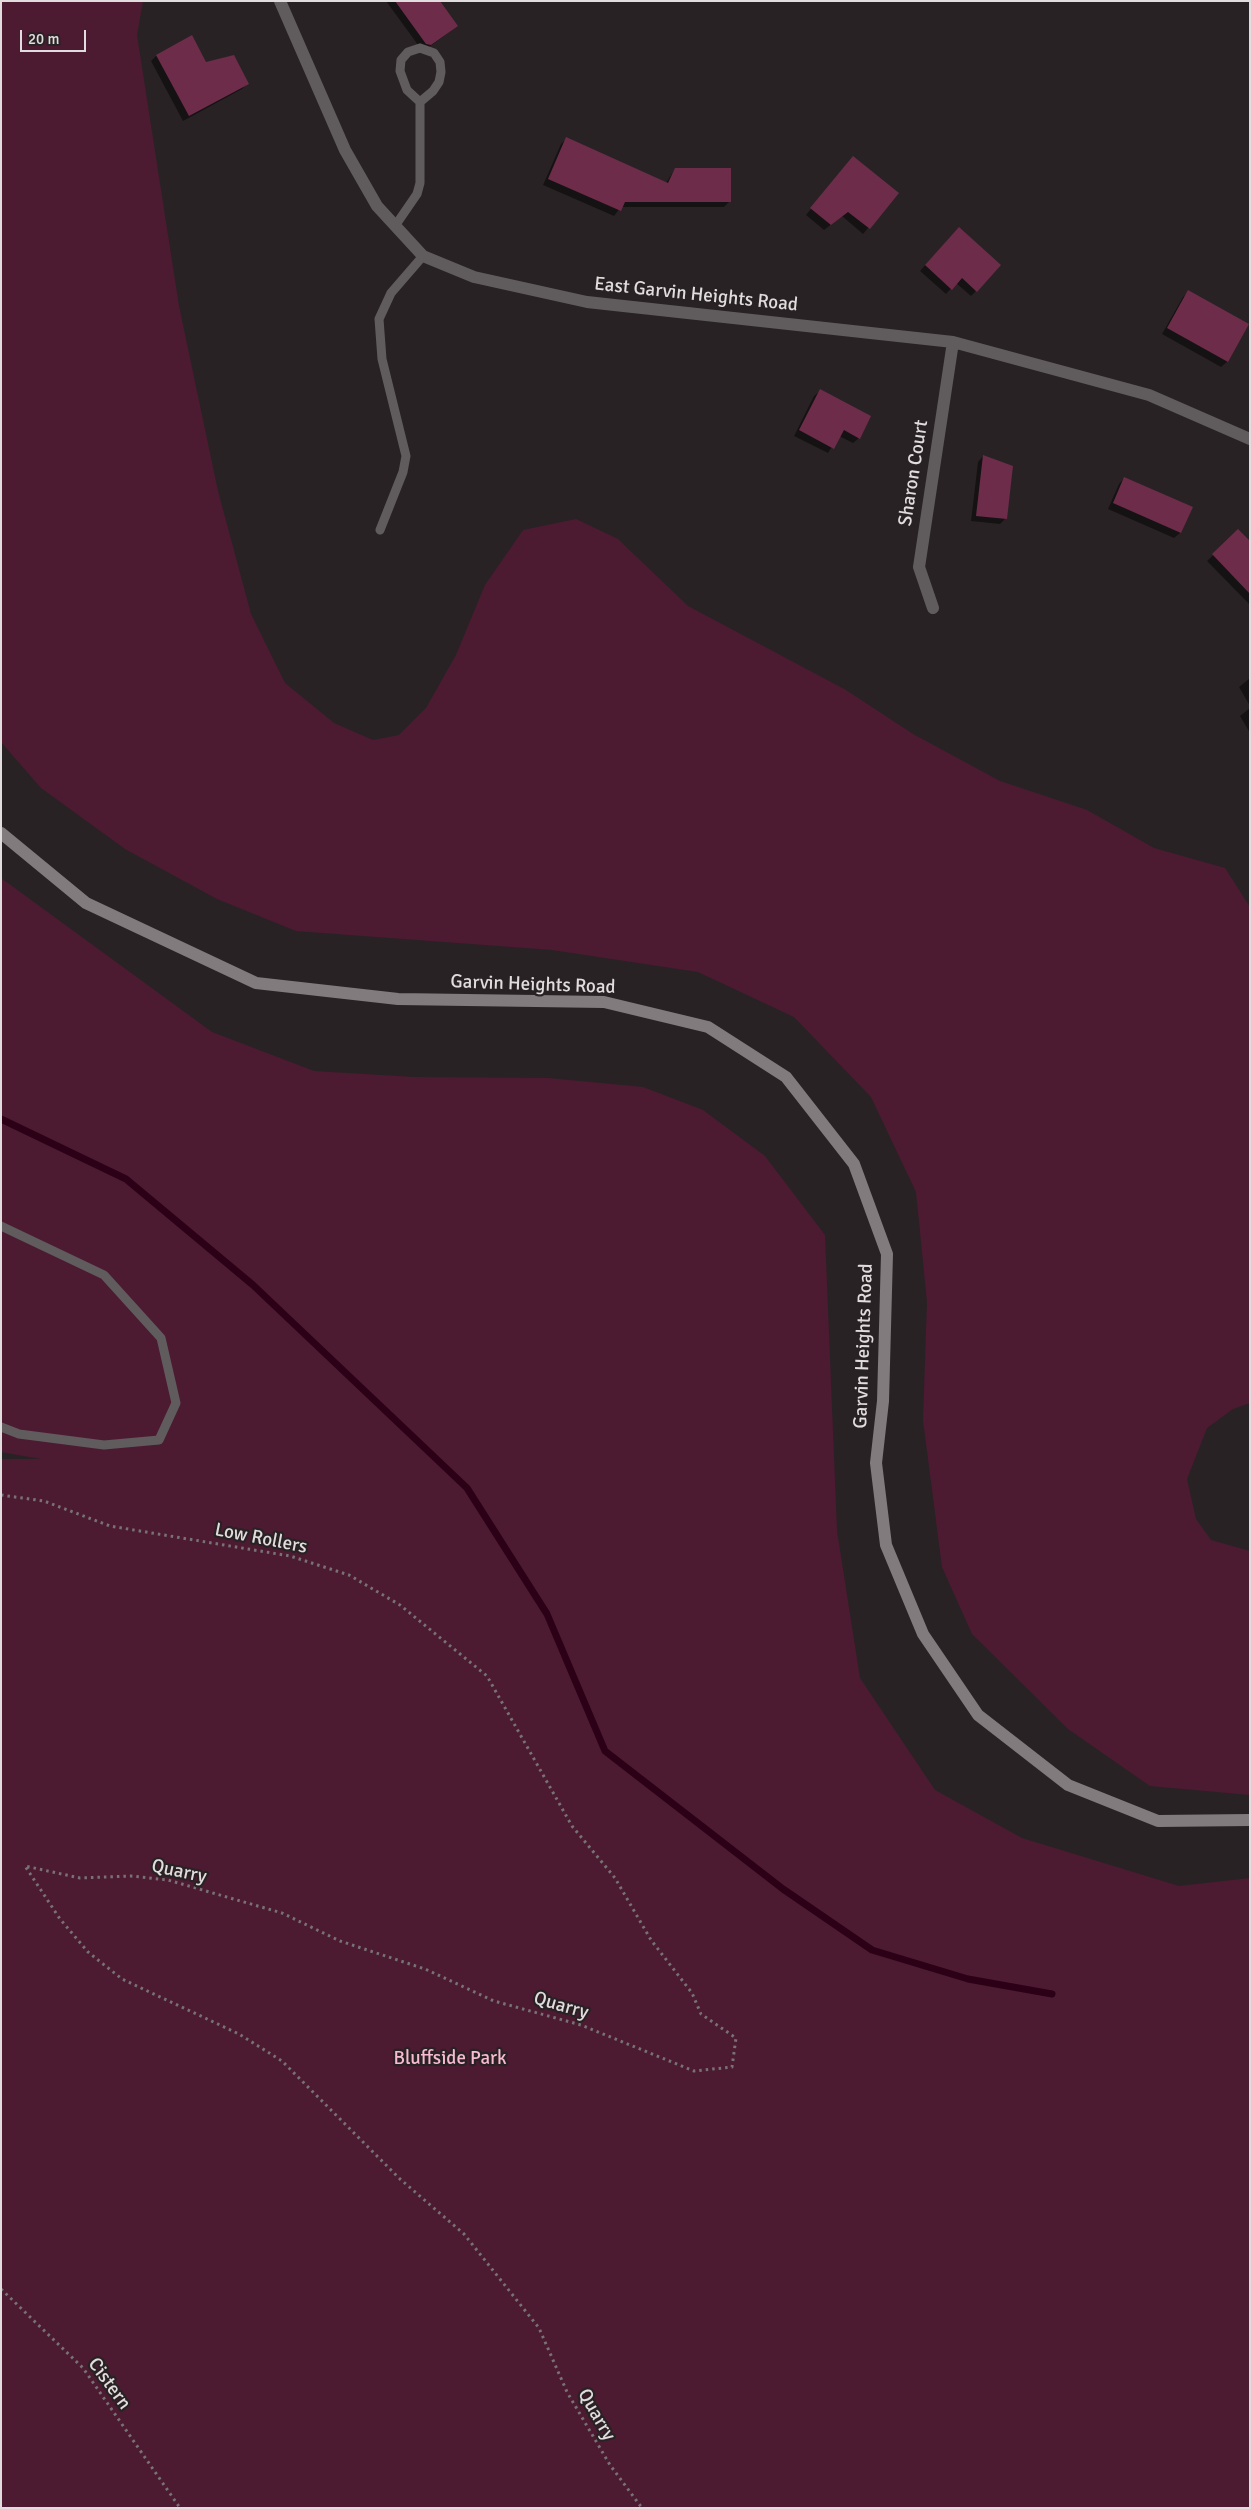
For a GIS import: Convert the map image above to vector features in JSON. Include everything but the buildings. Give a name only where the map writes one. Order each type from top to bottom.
[{"type":"main road","name":"Garvin Heights Road","points":[[1,833],[86,904],[256,983],[398,999],[604,1002],[708,1027],[786,1077],[854,1164],[887,1254],[883,1401],[876,1463],[886,1545],[923,1634],[978,1715],[1068,1785],[1158,1821],[1250,1820]]},
{"type":"street","name":"East Garvin Heights Road","points":[[280,1],[345,150],[377,206],[423,256],[474,277],[586,302],[953,342],[1149,394],[1250,440]]},
{"type":"street","name":"Sharon Court","points":[[933,608],[919,567],[953,342]]},
{"type":"lane","points":[[396,226],[417,194],[420,183],[420,102],[407,90],[400,71],[401,60],[408,52],[420,48],[434,53],[440,62],[441,72],[439,82],[433,91],[420,102]]},
{"type":"lane","points":[[380,530],[403,472],[406,456],[382,359],[379,319],[390,293],[423,256]]},
{"type":"lane","points":[[1,1226],[104,1275],[161,1338],[176,1403],[159,1440],[104,1445],[20,1434],[1,1427]]},
{"type":"path","name":"Low Rollers","points":[[1,1495],[44,1502],[110,1526],[290,1556],[349,1575],[400,1605],[487,1676]]},
{"type":"path","name":"Quarry","points":[[487,1676],[572,1826],[615,1878],[651,1940],[692,1993],[700,2014],[736,2038],[732,2067],[694,2071],[581,2025],[494,2001],[425,1969],[340,1941],[282,1913],[254,1904],[168,1880],[131,1876],[80,1878],[24,1866],[60,1919],[88,1952],[122,1979],[239,2034],[282,2061],[400,2179],[464,2234],[539,2328],[567,2392],[610,2465],[642,2508]]},
{"type":"path","name":"Cistern","points":[[1,2289],[83,2368],[180,2508]]},
{"type":"green space","points":[[1,1],[143,1],[137,35],[179,306],[218,491],[251,614],[285,683],[334,723],[373,740],[399,735],[426,708],[456,655],[485,585],[523,530],[576,519],[618,539],[688,606],[846,690],[913,734],[1000,781],[1087,810],[1154,848],[1225,868],[1250,907],[1250,1403],[1233,1409],[1207,1428],[1187,1479],[1196,1519],[1211,1540],[1250,1551],[1250,1795],[1150,1786],[1068,1729],[972,1634],[942,1567],[923,1420],[927,1302],[916,1192],[871,1097],[794,1017],[698,972],[552,950],[296,931],[217,899],[125,849],[41,788],[1,742]]},
{"type":"green space","name":"Bluffside Park","points":[[1,878],[212,1032],[314,1071],[414,1077],[548,1078],[643,1087],[703,1110],[765,1156],[825,1235],[837,1531],[860,1678],[935,1790],[1022,1838],[1179,1886],[1250,1878],[1250,2508],[1,2508],[1,1459],[41,1459],[1,1452]]},
{"type":"waterway","points":[[1,1119],[126,1179],[253,1285],[467,1488],[547,1614],[605,1751],[783,1889],[872,1950],[968,1979],[1052,1994]]}]
